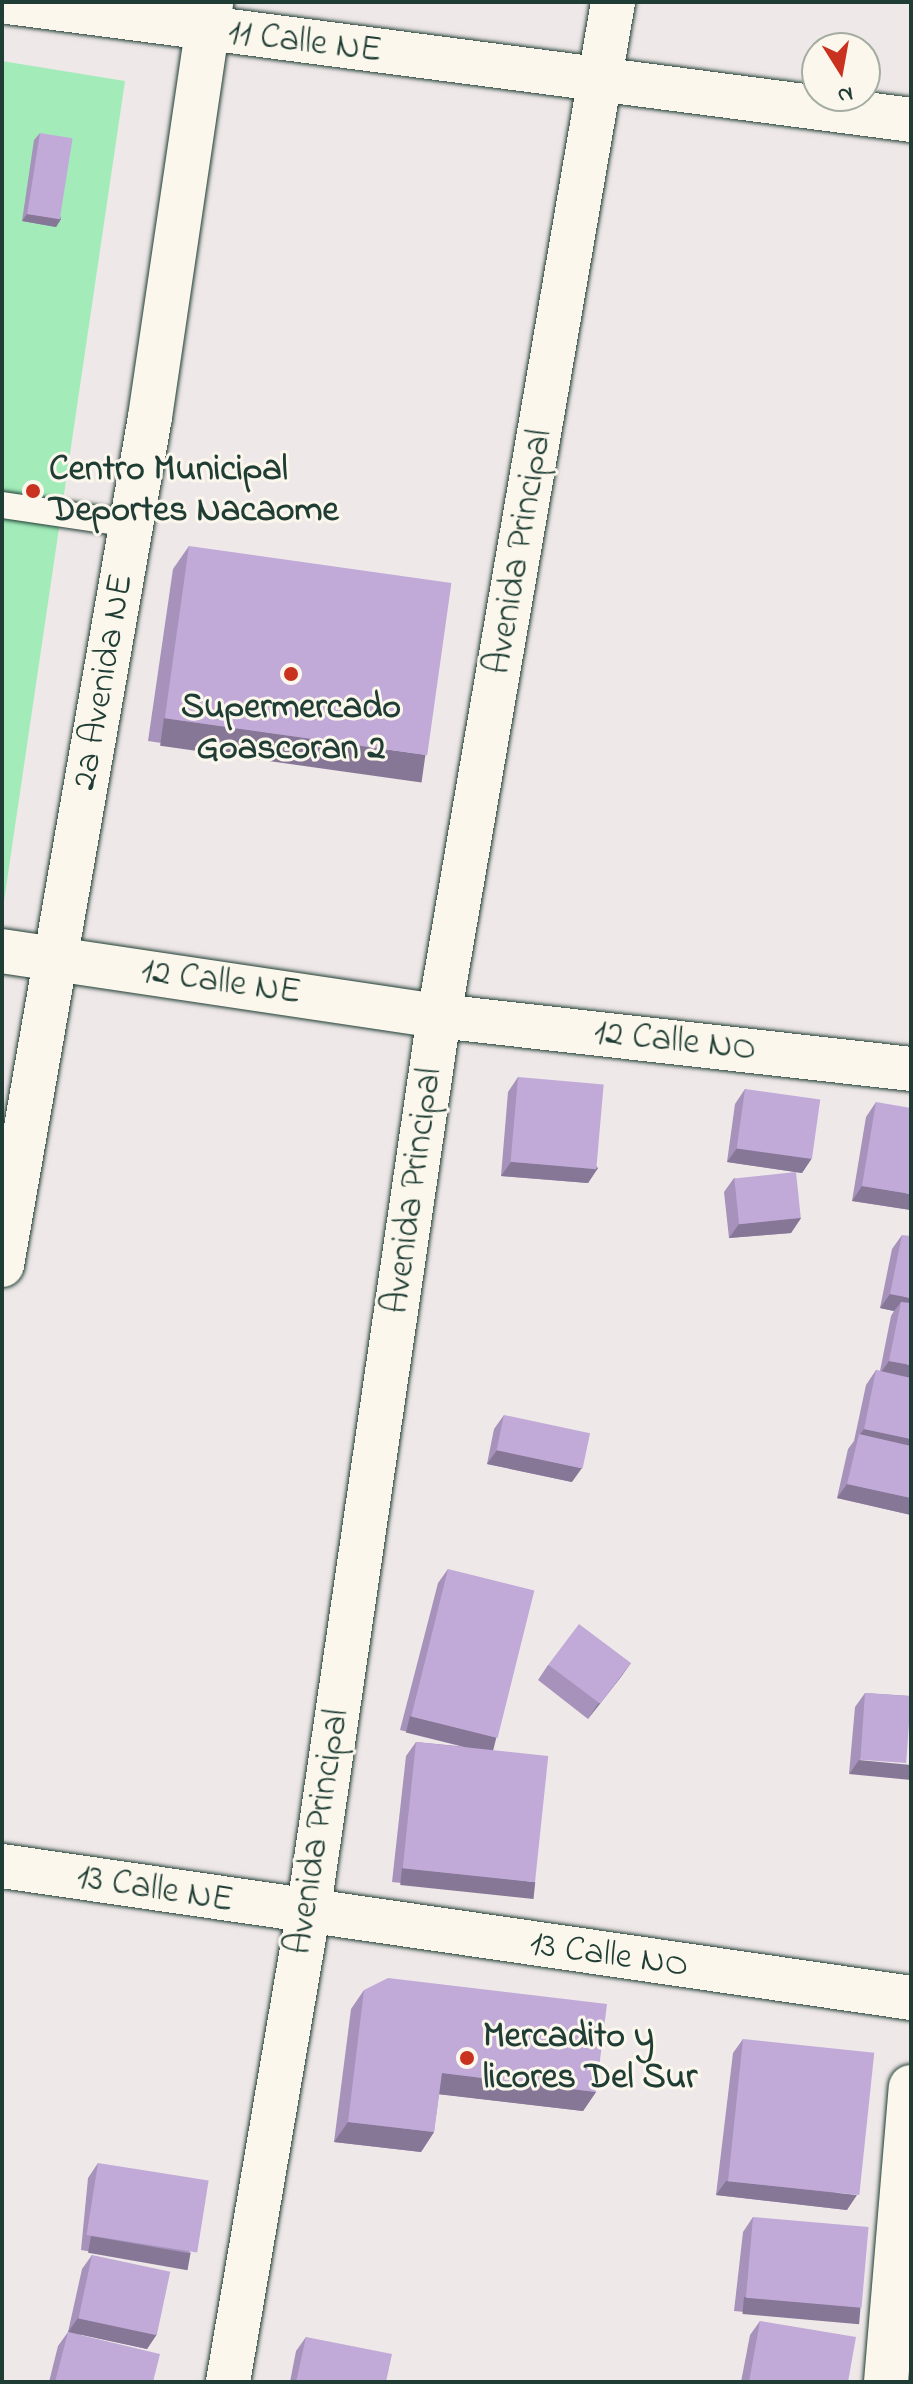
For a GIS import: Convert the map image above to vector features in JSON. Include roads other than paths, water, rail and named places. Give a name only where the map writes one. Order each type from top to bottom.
[{"type":"street","name":"11 Calle NE","points":[[8,2],[209,16],[601,81],[911,120]]},
{"type":"street","name":"Avenida Principal","points":[[228,2382],[308,1914],[439,1016],[613,2]]},
{"type":"street","name":"2a Avenida NE","points":[[2,1265],[131,524],[209,16]]},
{"type":"street","name":"12 Calle NE","points":[[2,951],[439,1016]]},
{"type":"street","name":"12 Calle NO","points":[[439,1016],[911,1069]]},
{"type":"street","name":"13 Calle NE","points":[[2,1866],[308,1914]]},
{"type":"street","name":"13 Calle NO","points":[[308,1914],[911,1998]]},
{"type":"street","points":[[886,2382],[911,2087]]},
{"type":"lane","points":[[2,505],[131,524]]},
{"type":"place","name":"Centro Municipal Deportes Nacaome","points":[[33,491]]},
{"type":"place","name":"Supermercado Goascoran 2","points":[[291,674]]},
{"type":"place","name":"Mercadito y licores Del Sur","points":[[467,2058]]}]
